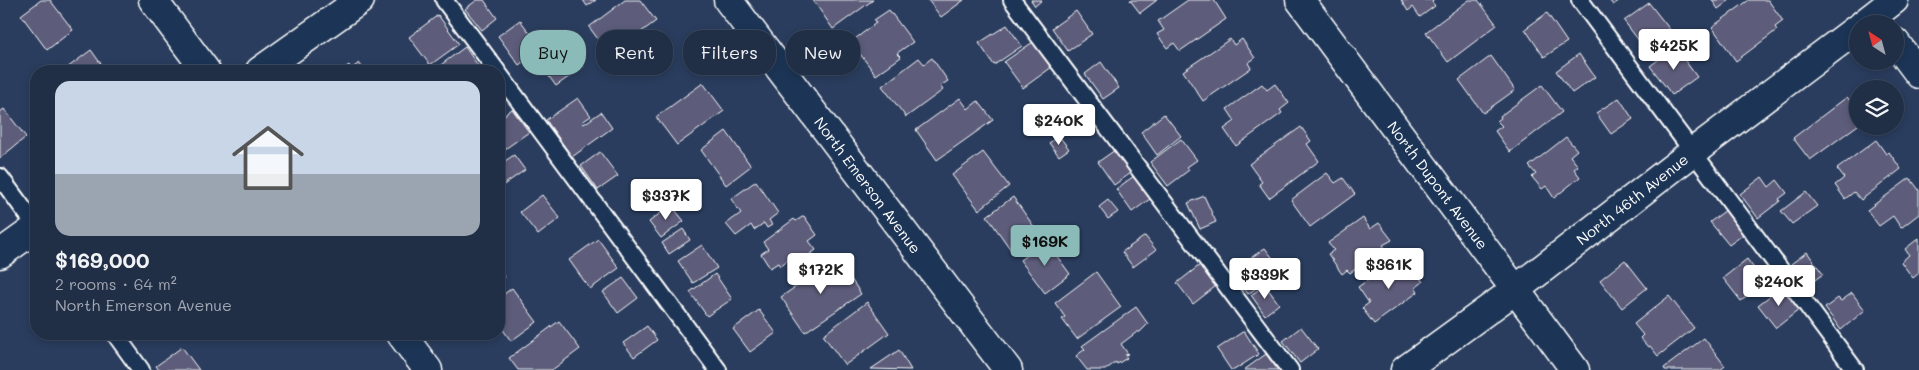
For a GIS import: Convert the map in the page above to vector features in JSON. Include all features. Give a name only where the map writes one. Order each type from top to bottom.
[{"type":"street","points":[[152,0],[201,65]]},
{"type":"street","points":[[268,65],[360,0]]},
{"type":"street","name":"North Emerson Avenue","points":[[728,0],[1008,370]]},
{"type":"street","name":"North Dupont Avenue","points":[[1300,0],[1575,370]]},
{"type":"street","name":"North 46th Avenue","points":[[1405,370],[1515,290],[1849,33]]},
{"type":"street","points":[[1904,54],[1919,74]]},
{"type":"street","points":[[0,254],[30,232]]},
{"type":"street","points":[[406,340],[428,370]]},
{"type":"lane","points":[[444,0],[492,65]]},
{"type":"lane","points":[[1012,0],[1290,370]]},
{"type":"lane","points":[[1580,0],[1855,370]]},
{"type":"lane","points":[[505,82],[718,370]]},
{"type":"lane","points":[[0,177],[30,219]]},
{"type":"lane","points":[[119,340],[141,370]]},
{"type":"building","points":[[41,0],[50,0],[73,30],[47,50],[21,15]]},
{"type":"building","points":[[477,0],[484,0],[497,18],[482,30],[465,9]]},
{"type":"building","points":[[583,0],[596,0],[587,6]]},
{"type":"building","points":[[625,0],[640,0],[656,21],[644,30],[596,30],[596,36],[589,27]]},
{"type":"building","points":[[813,0],[873,0],[833,29]]},
{"type":"building","points":[[928,0],[964,0],[941,17]]},
{"type":"building","points":[[1031,0],[1042,0],[1035,6]]},
{"type":"building","points":[[1130,0],[1157,0],[1140,13]]},
{"type":"building","points":[[1188,0],[1214,0],[1226,19],[1180,51],[1174,43],[1167,48],[1157,34],[1164,30],[1158,21]]},
{"type":"building","points":[[1401,0],[1434,0],[1432,2],[1435,6],[1420,17],[1413,7],[1408,11]]},
{"type":"building","points":[[1469,0],[1478,0],[1497,25],[1448,62],[1426,32]]},
{"type":"building","points":[[1609,0],[1620,0],[1613,5]]},
{"type":"building","points":[[1712,0],[1730,0],[1718,9]]},
{"type":"building","points":[[1749,0],[1768,0],[1783,21],[1775,27],[1777,30],[1736,61],[1712,27]]},
{"type":"building","points":[[1649,3],[1671,31],[1646,50],[1624,21]]},
{"type":"building","points":[[889,10],[913,42],[897,53],[901,57],[876,75],[860,54],[860,35],[876,23],[874,20]]},
{"type":"building","points":[[1076,11],[1092,34],[1068,51],[1052,28]]},
{"type":"building","points":[[1547,13],[1567,42],[1544,57],[1525,29]]},
{"type":"building","points":[[438,15],[459,44],[430,65],[409,37]]},
{"type":"building","points":[[520,20],[528,30],[520,30],[519,65],[498,36]]},
{"type":"building","points":[[1007,25],[1022,46],[994,65],[979,43]]},
{"type":"building","points":[[1230,39],[1234,45],[1242,39],[1255,58],[1248,63],[1251,68],[1203,101],[1183,71]]},
{"type":"building","points":[[1033,42],[1052,67],[1023,88],[1004,62]]},
{"type":"building","points":[[465,47],[478,65],[443,65]]},
{"type":"building","points":[[1675,47],[1697,77],[1672,95],[1650,66]]},
{"type":"building","points":[[91,50],[102,65],[71,65]]},
{"type":"building","points":[[1579,54],[1595,77],[1572,93],[1556,71]]},
{"type":"building","points":[[1491,56],[1515,90],[1483,113],[1459,80]]},
{"type":"building","points":[[919,58],[924,64],[932,58],[948,81],[940,86],[943,90],[906,117],[882,86]]},
{"type":"building","points":[[1101,62],[1119,88],[1103,99],[1085,74]]},
{"type":"building","points":[[548,75],[571,75],[556,86]]},
{"type":"building","points":[[703,83],[724,111],[677,145],[656,117]]},
{"type":"building","points":[[1262,84],[1267,90],[1275,84],[1289,103],[1280,110],[1282,113],[1236,146],[1224,129],[1235,121],[1227,109]]},
{"type":"building","points":[[1542,85],[1562,112],[1510,152],[1495,131],[1502,126],[1497,121],[1501,118],[1500,116]]},
{"type":"building","points":[[1847,97],[1849,99],[1849,132],[1810,160],[1793,138]]},
{"type":"building","points":[[578,98],[591,116],[582,122],[584,124],[601,112],[612,128],[572,157],[546,120]]},
{"type":"building","points":[[960,98],[968,109],[978,101],[993,120],[937,160],[916,130]]},
{"type":"building","points":[[1619,98],[1633,119],[1611,134],[1596,113]]},
{"type":"building","points":[[4,109],[26,137],[0,158],[0,112]]},
{"type":"building","points":[[512,109],[529,132],[505,149],[505,114]]},
{"type":"building","points":[[1164,114],[1181,136],[1157,155],[1141,132]]},
{"type":"building","points":[[1301,127],[1311,141],[1307,144],[1319,161],[1269,198],[1259,184],[1262,182],[1249,164]]},
{"type":"building","points":[[726,131],[751,166],[726,185],[701,150]]},
{"type":"building","points":[[1059,136],[1069,149],[1059,156],[1049,143]]},
{"type":"building","points":[[1566,137],[1577,150],[1570,156],[1578,166],[1574,169],[1580,177],[1554,198],[1546,186],[1542,189],[1532,177],[1536,174],[1529,166]]},
{"type":"building","points":[[1181,139],[1197,160],[1187,167],[1189,170],[1168,186],[1150,162]]},
{"type":"building","points":[[1876,140],[1886,154],[1889,152],[1901,169],[1861,200],[1854,192],[1845,199],[1835,185],[1844,178],[1837,169]]},
{"type":"building","points":[[1115,150],[1131,173],[1114,185],[1098,162]]},
{"type":"building","points":[[600,152],[618,176],[598,190],[581,166]]},
{"type":"building","points":[[983,152],[1009,186],[979,210],[952,175]]},
{"type":"building","points":[[514,155],[525,170],[505,184],[505,161]]},
{"type":"building","points":[[1327,173],[1335,183],[1343,178],[1355,194],[1310,227],[1291,200]]},
{"type":"building","points":[[1134,176],[1150,199],[1132,212],[1116,189]]},
{"type":"building","points":[[1762,177],[1769,187],[1777,180],[1787,193],[1758,218],[1740,194]]},
{"type":"building","points":[[1910,178],[1919,190],[1919,214],[1901,228],[1893,216],[1879,226],[1867,210]]},
{"type":"building","points":[[756,181],[778,213],[769,220],[772,225],[767,228],[764,223],[754,230],[751,225],[736,236],[726,224],[741,213],[731,199]]},
{"type":"building","points":[[1806,192],[1817,206],[1792,224],[1781,211]]},
{"type":"building","points":[[542,195],[560,218],[538,235],[520,212]]},
{"type":"building","points":[[1204,196],[1216,222],[1200,229],[1188,203]]},
{"type":"building","points":[[1013,197],[1037,231],[1011,250],[987,216]]},
{"type":"building","points":[[1108,200],[1118,212],[1108,219],[1099,207]]},
{"type":"building","points":[[671,205],[684,221],[661,238],[649,222]]},
{"type":"building","points":[[1726,210],[1744,234],[1729,245],[1710,222]]},
{"type":"building","points":[[804,216],[817,235],[809,241],[816,250],[798,263],[793,256],[780,266],[778,263],[770,268],[761,254],[768,249],[763,242],[794,219],[796,221]]},
{"type":"building","points":[[1363,218],[1370,229],[1379,223],[1392,240],[1383,245],[1385,248],[1350,273],[1347,270],[1342,274],[1328,254],[1334,250],[1328,243]]},
{"type":"building","points":[[683,229],[690,240],[669,254],[662,243]]},
{"type":"building","points":[[1145,236],[1156,250],[1133,267],[1122,252]]},
{"type":"building","points":[[1919,238],[1919,273],[1913,278],[1901,262],[1909,255],[1905,249]]},
{"type":"building","points":[[598,239],[619,268],[590,289],[569,260]]},
{"type":"building","points":[[1046,241],[1070,274],[1045,293],[1020,260]]},
{"type":"building","points":[[702,245],[717,268],[693,283],[678,261]]},
{"type":"building","points":[[1265,248],[1278,265],[1270,271],[1273,276],[1248,294],[1232,271]]},
{"type":"building","points":[[1807,252],[1823,274],[1808,285],[1791,264]]},
{"type":"building","points":[[837,258],[861,294],[805,332],[781,297]]},
{"type":"building","points":[[1747,259],[1765,283],[1741,301],[1723,278]]},
{"type":"building","points":[[1407,260],[1423,282],[1415,288],[1418,292],[1374,324],[1362,308],[1369,303],[1358,287],[1394,261],[1398,267]]},
{"type":"building","points":[[1625,260],[1647,288],[1622,308],[1600,280]]},
{"type":"building","points":[[1200,265],[1216,286],[1193,304],[1177,283]]},
{"type":"building","points":[[1096,272],[1121,307],[1077,339],[1062,319],[1065,317],[1055,303]]},
{"type":"building","points":[[715,274],[732,299],[707,316],[690,292]]},
{"type":"building","points":[[623,278],[638,298],[618,313],[603,292]]},
{"type":"building","points":[[1265,285],[1279,304],[1265,315],[1251,295]]},
{"type":"building","points":[[1783,286],[1800,309],[1776,328],[1758,305]]},
{"type":"building","points":[[512,288],[537,322],[511,341],[505,332],[505,293]]},
{"type":"building","points":[[1852,293],[1865,310],[1841,330],[1825,308],[1838,298],[1841,301]]},
{"type":"building","points":[[1669,296],[1694,328],[1658,356],[1640,338],[1643,335],[1634,324]]},
{"type":"building","points":[[867,302],[889,333],[845,365],[823,335]]},
{"type":"building","points":[[1136,307],[1148,324],[1140,332],[1137,332],[1121,344],[1128,354],[1125,355],[1127,358],[1117,364],[1116,362],[1105,370],[1087,370],[1076,356],[1085,349],[1082,346]]},
{"type":"building","points":[[759,310],[776,333],[750,352],[733,329]]},
{"type":"building","points":[[559,321],[580,349],[552,370],[518,370],[509,358]]},
{"type":"building","points":[[647,326],[657,340],[634,357],[623,343]]},
{"type":"building","points":[[1301,327],[1318,349],[1300,363],[1283,341]]},
{"type":"building","points":[[1244,331],[1259,354],[1231,370],[1217,349]]},
{"type":"building","points":[[1704,338],[1725,366],[1720,370],[1665,370],[1664,368]]},
{"type":"building","points":[[182,347],[199,370],[159,370],[156,366]]},
{"type":"building","points":[[899,350],[911,370],[871,369]]},
{"type":"building","points":[[1266,354],[1278,370],[1244,370]]}]
